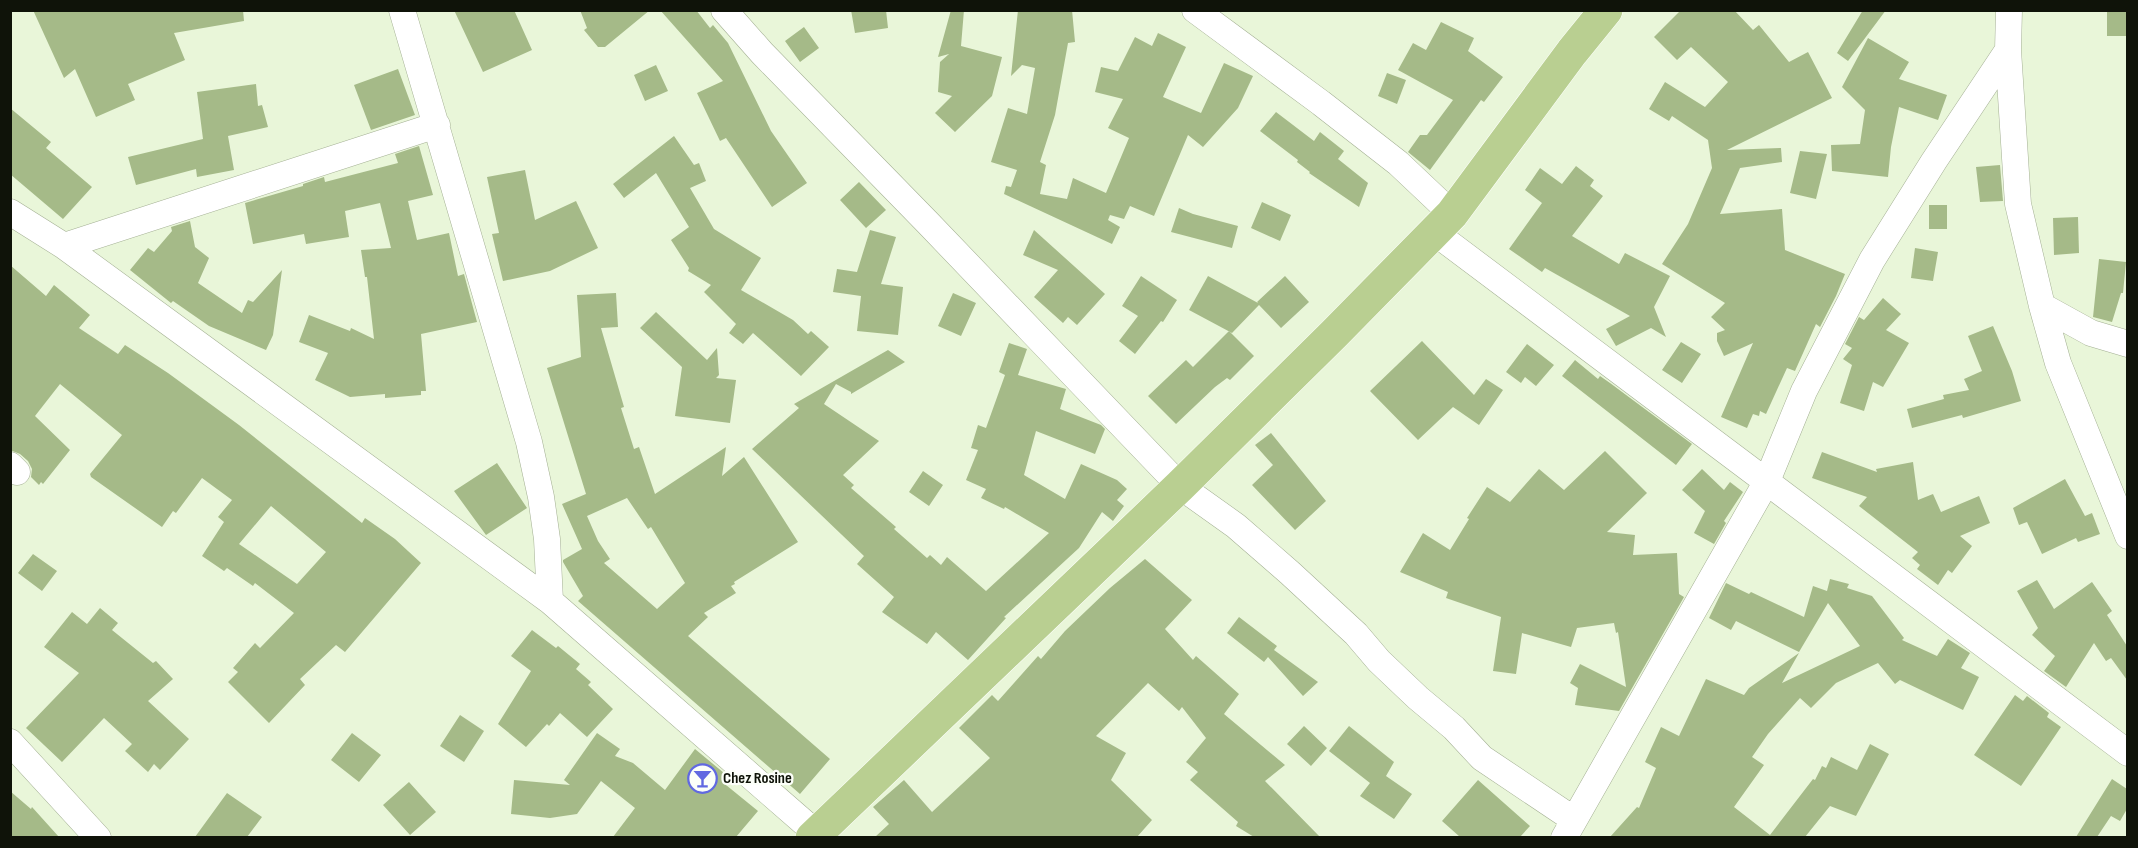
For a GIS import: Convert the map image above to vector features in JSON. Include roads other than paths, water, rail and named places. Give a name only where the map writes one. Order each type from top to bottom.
[{"type":"main road","points":[[814,836],[1180,486],[1443,223],[1606,10]]},
{"type":"street","points":[[402,10],[528,442],[541,497],[547,539],[550,601]]},
{"type":"street","points":[[724,10],[762,53],[1180,486],[1236,526],[1299,581],[1356,634],[1379,661],[1418,698],[1454,728],[1482,758],[1526,789],[1568,828],[1767,481],[1804,391],[1872,260],[2008,50]]},
{"type":"street","points":[[1195,10],[1398,163],[1443,223],[1767,481],[2127,753]]},
{"type":"street","points":[[2009,10],[2008,50],[2018,204],[2058,363],[2127,536]]},
{"type":"street","points":[[64,246],[437,125]]},
{"type":"street","points":[[10,212],[64,246],[550,601],[814,836]]},
{"type":"street","points":[[2042,306],[2091,333],[2127,345]]},
{"type":"street","points":[[10,742],[98,837]]},
{"type":"place","name":"Chez Rosine","points":[[702,778]]}]
